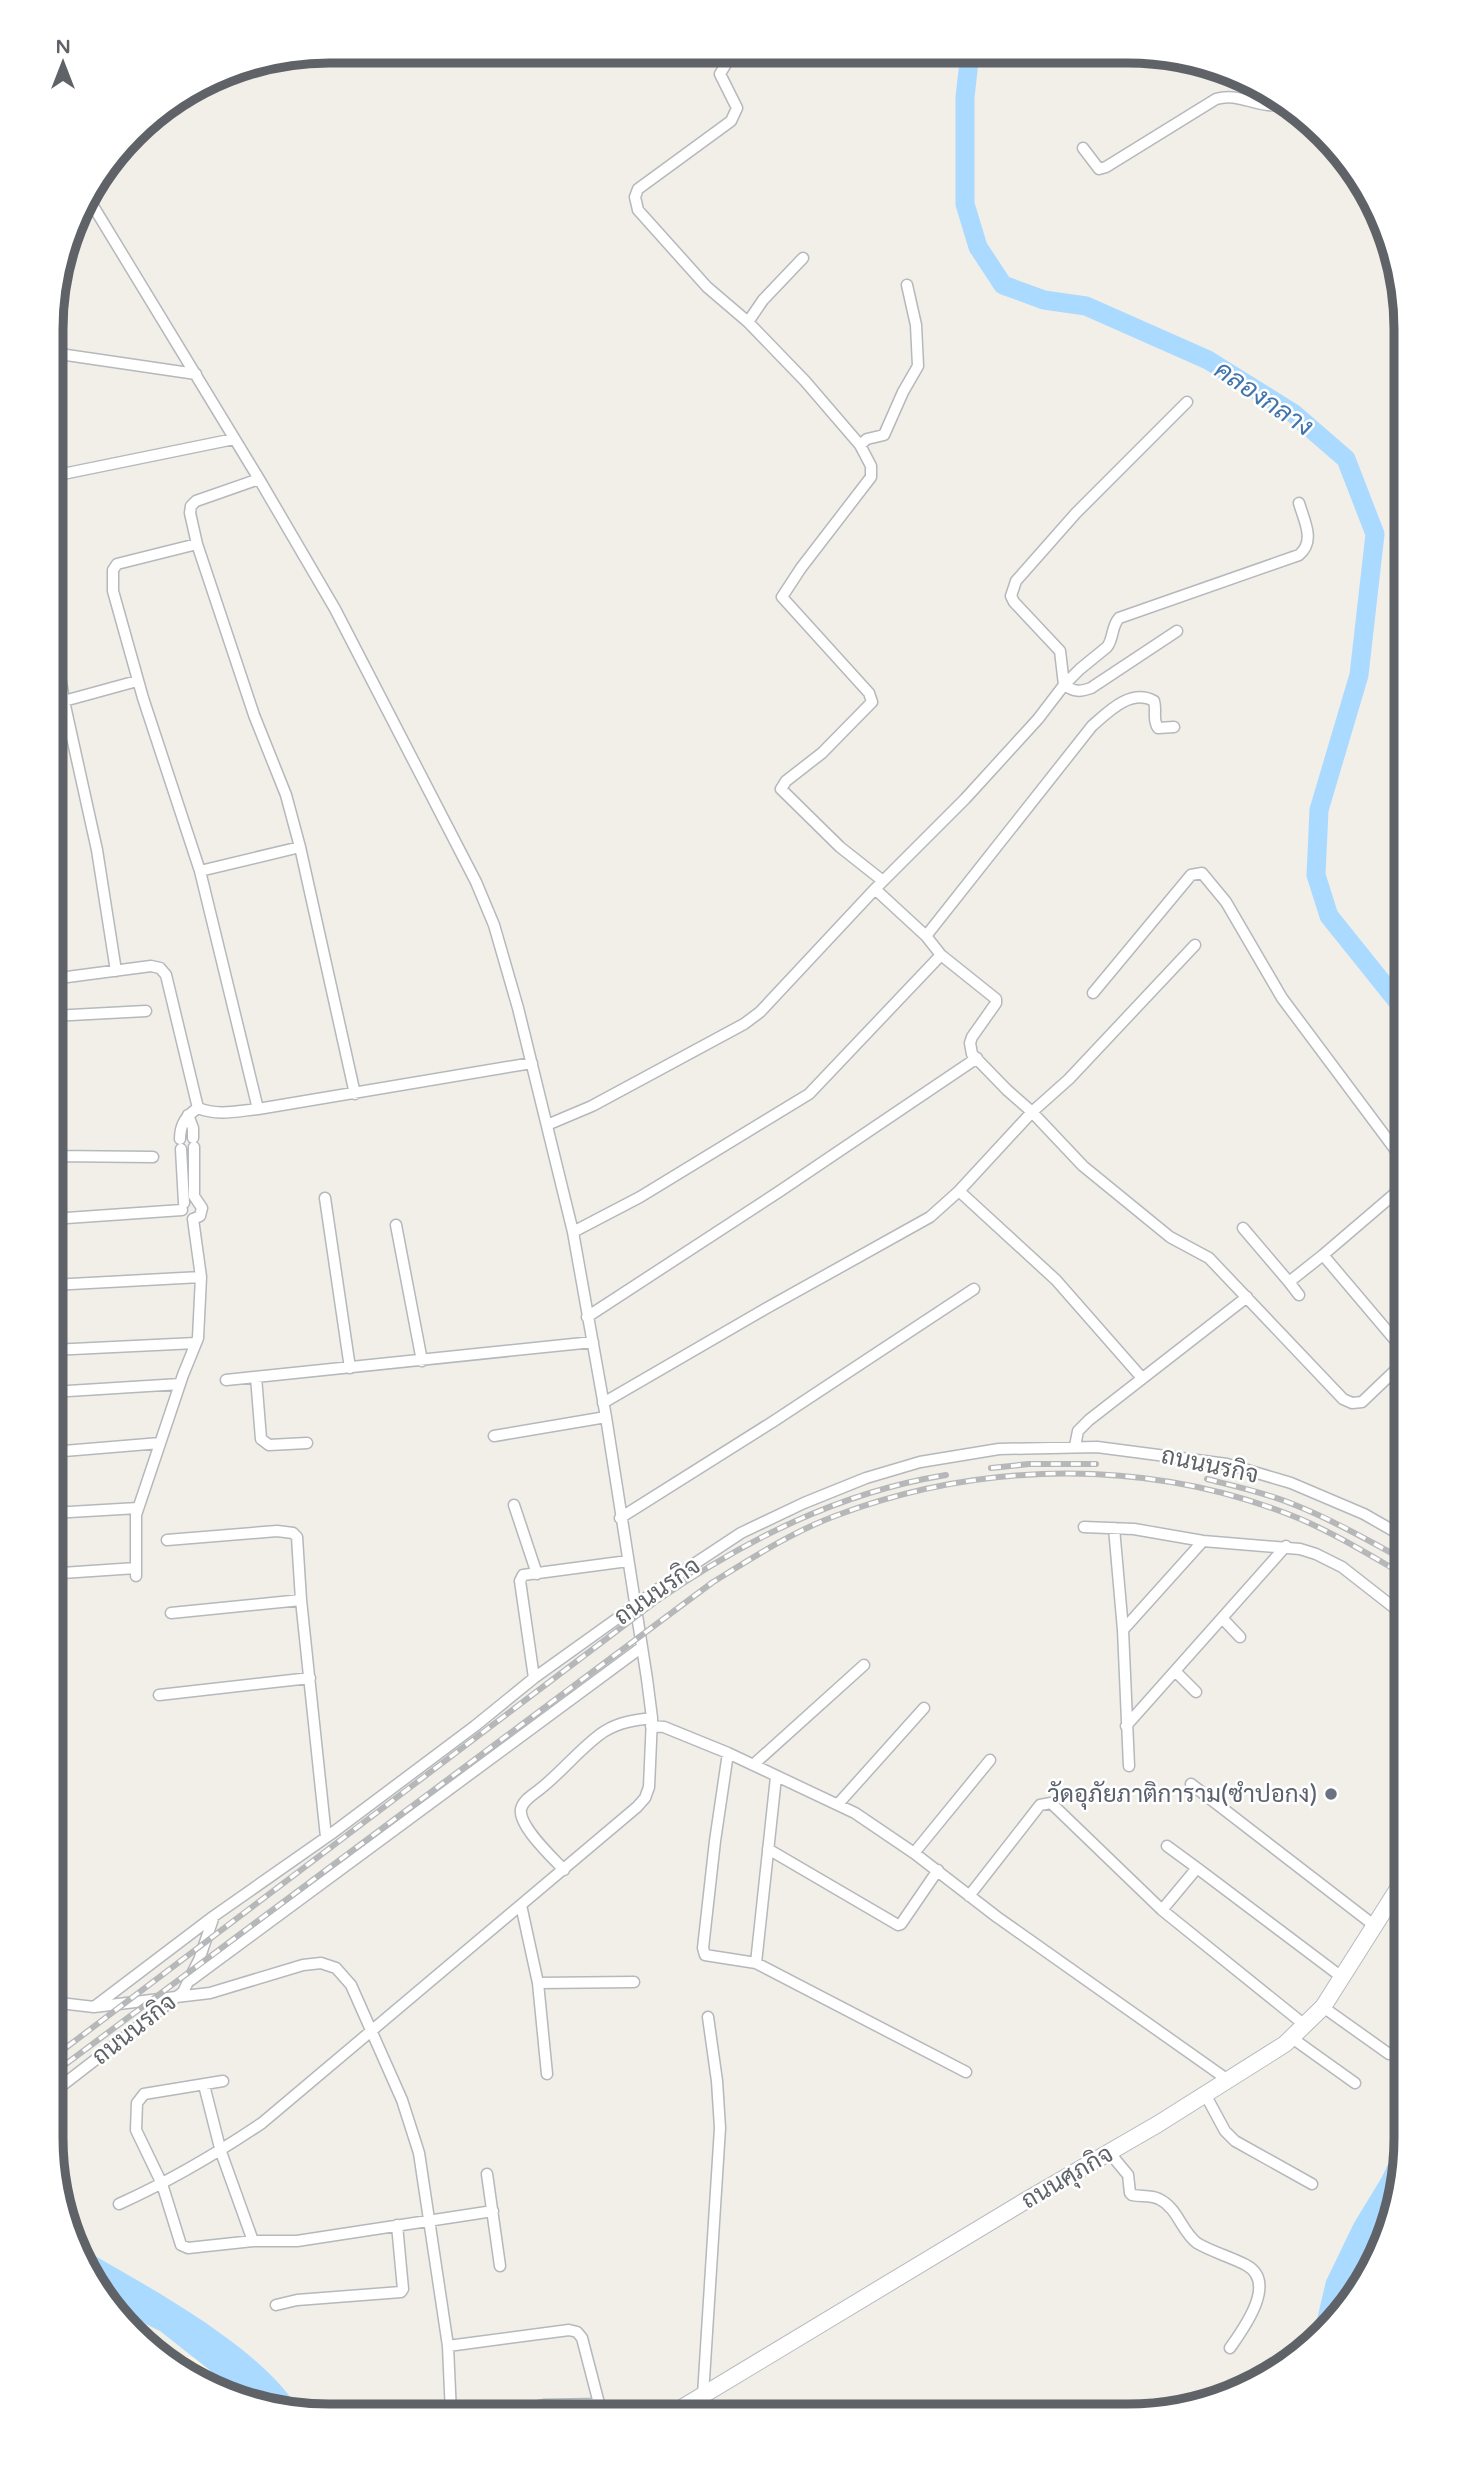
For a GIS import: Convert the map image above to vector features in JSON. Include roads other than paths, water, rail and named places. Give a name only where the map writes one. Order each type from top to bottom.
[{"type":"main road","name":"ถนนศุภกิจ","points":[[688,2404],[1205,2094],[1292,2038],[1323,2007],[1394,1894]]},
{"type":"street","points":[[726,63],[720,74],[737,108],[736,114],[731,121],[638,189],[635,197],[638,210],[707,287],[748,322],[805,381],[860,444],[871,466],[871,477],[782,597],[869,693],[872,702],[822,753],[786,781],[781,789],[879,885],[941,955],[996,999],[996,1003],[972,1037],[970,1049],[1083,1166],[1170,1237],[1209,1258],[1343,1399],[1352,1403],[1362,1402],[1394,1371]]},
{"type":"street","points":[[1083,148],[1099,169],[1216,99],[1233,96],[1272,105]]},
{"type":"street","points":[[93,206],[335,609],[476,882],[494,925],[532,1063],[573,1232],[606,1417],[651,1722],[649,1787],[645,1798],[564,1870],[262,2123],[220,2152],[162,2185],[119,2204]]},
{"type":"street","points":[[748,322],[764,300],[803,258]]},
{"type":"street","points":[[860,444],[867,439],[884,435],[918,366],[916,325],[907,285]]},
{"type":"street","points":[[63,354],[196,374]]},
{"type":"street","points":[[1064,685],[1060,651],[1011,596],[1016,581],[1085,503],[1187,402]]},
{"type":"street","points":[[63,474],[234,439]]},
{"type":"street","points":[[259,479],[196,501],[191,506],[190,513],[197,544],[254,715],[286,795],[355,1094]]},
{"type":"street","points":[[547,1125],[592,1106],[744,1024],[774,998],[879,885],[965,799],[1038,719],[1064,685],[1111,643],[1114,623],[1119,618],[1299,555],[1306,549],[1308,541],[1299,503]]},
{"type":"street","points":[[197,544],[117,565],[113,570],[113,591],[137,681],[200,871],[258,1109]]},
{"type":"street","points":[[1064,685],[1082,692],[1091,688],[1177,631]]},
{"type":"street","points":[[64,701],[137,681]]},
{"type":"street","points":[[63,695],[97,850],[116,971]]},
{"type":"street","points":[[926,936],[1092,726],[1110,710],[1134,698],[1150,698],[1156,706],[1154,717],[1158,729],[1174,727]]},
{"type":"street","points":[[200,871],[300,847]]},
{"type":"street","points":[[1093,993],[1191,875],[1202,873],[1227,902],[1282,998],[1394,1148]]},
{"type":"street","points":[[603,1403],[930,1217],[959,1191],[1032,1112],[1069,1079],[1195,945]]},
{"type":"street","points":[[573,1232],[640,1197],[809,1094],[941,955]]},
{"type":"street","points":[[63,978],[151,966],[160,968],[166,975],[198,1108]]},
{"type":"street","points":[[63,1015],[146,1011]]},
{"type":"street","points":[[587,1317],[977,1058]]},
{"type":"street","points":[[187,1204],[180,1128],[188,1115],[198,1108],[220,1113],[258,1109],[532,1063]]},
{"type":"street","points":[[188,1115],[193,1128],[193,1143],[186,1217],[193,1219]]},
{"type":"street","points":[[63,1156],[153,1157]]},
{"type":"street","points":[[959,1191],[1056,1280],[1142,1378]]},
{"type":"street","points":[[1289,1282],[1394,1194]]},
{"type":"street","points":[[325,1198],[350,1368]]},
{"type":"street","points":[[63,1218],[201,1204],[202,1212],[193,1219]]},
{"type":"street","points":[[63,1573],[136,1572],[135,1526],[138,1507],[180,1384],[197,1343],[202,1301],[193,1219]]},
{"type":"street","points":[[396,1225],[422,1361]]},
{"type":"street","points":[[1243,1228],[1299,1295]]},
{"type":"street","points":[[1323,1255],[1394,1339]]},
{"type":"street","points":[[63,1283],[201,1277]]},
{"type":"street","points":[[620,1518],[774,1421],[974,1289]]},
{"type":"street","points":[[1075,1446],[1078,1431],[1247,1297]]},
{"type":"street","points":[[226,1380],[593,1342]]},
{"type":"street","points":[[63,1349],[197,1343]]},
{"type":"street","points":[[256,1377],[261,1439],[269,1445],[307,1443]]},
{"type":"street","points":[[63,1391],[180,1384]]},
{"type":"street","points":[[494,1436],[606,1417]]},
{"type":"street","points":[[63,1451],[160,1443]]},
{"type":"street","name":"ถนนนรกิจ","points":[[63,2085],[176,1997],[189,1982],[214,1916],[326,1838],[534,1678],[635,1607],[741,1533],[804,1503],[866,1478],[920,1462],[999,1449],[1075,1446],[1126,1449],[1227,1464],[1303,1488],[1364,1514],[1394,1531]]},
{"type":"street","points":[[514,1505],[537,1574]]},
{"type":"street","points":[[63,1512],[138,1507]]},
{"type":"street","points":[[1084,1527],[1158,1533],[1203,1541],[1286,1546],[1308,1551],[1331,1560],[1394,1608]]},
{"type":"street","points":[[1114,1528],[1123,1630],[1129,1766]]},
{"type":"street","points":[[167,1539],[277,1531],[293,1533],[297,1537],[301,1601],[326,1838]]},
{"type":"street","points":[[1123,1630],[1203,1541]]},
{"type":"street","points":[[1126,1726],[1286,1546]]},
{"type":"street","points":[[534,1678],[520,1581],[523,1575],[628,1562]]},
{"type":"street","points":[[171,1613],[301,1601]]},
{"type":"street","points":[[1222,1618],[1240,1637]]},
{"type":"street","points":[[189,1982],[642,1647]]},
{"type":"street","points":[[752,1765],[864,1664]]},
{"type":"street","points":[[1175,1671],[1196,1692]]},
{"type":"street","points":[[159,1695],[310,1678]]},
{"type":"street","points":[[838,1804],[924,1708]]},
{"type":"street","points":[[564,1870],[527,1829],[521,1809],[524,1802],[603,1732],[625,1722],[651,1722],[728,1753],[855,1813],[1228,2080]]},
{"type":"street","points":[[728,1753],[715,1841],[705,1955],[756,1963],[967,2072]]},
{"type":"street","points":[[914,1853],[990,1760]]},
{"type":"street","points":[[756,1963],[776,1777]]},
{"type":"street","points":[[1191,1784],[1375,1926]]},
{"type":"street","points":[[969,1896],[1040,1805],[1047,1802],[1162,1910],[1306,2026]]},
{"type":"street","points":[[1167,1846],[1343,1978]]},
{"type":"street","points":[[768,1849],[898,1925],[938,1870]]},
{"type":"street","points":[[1162,1910],[1197,1868]]},
{"type":"street","points":[[521,1905],[538,1983],[547,2074]]},
{"type":"street","points":[[94,2007],[214,1916]]},
{"type":"street","points":[[63,2003],[94,2007],[210,1993],[303,1965],[321,1963],[336,1968],[351,1984],[372,2030],[402,2100],[419,2153],[448,2346],[451,2404]]},
{"type":"street","points":[[538,1983],[634,1982]]},
{"type":"street","points":[[1323,2007],[1389,2054]]},
{"type":"street","points":[[703,2395],[720,2128],[708,2017]]},
{"type":"street","points":[[1292,2038],[1355,2083]]},
{"type":"street","points":[[223,2081],[144,2094],[137,2102],[136,2130],[162,2185],[181,2245],[188,2248],[253,2242],[297,2242],[493,2211]]},
{"type":"street","points":[[204,2085],[220,2152],[253,2242]]},
{"type":"street","points":[[1205,2094],[1225,2131],[1235,2141],[1312,2184]]},
{"type":"street","points":[[1109,2152],[1128,2175],[1132,2195],[1162,2200],[1199,2244],[1258,2273],[1261,2282],[1255,2303],[1243,2329],[1230,2348]]},
{"type":"street","points":[[487,2174],[500,2266]]},
{"type":"street","points":[[276,2305],[401,2292],[403,2289],[397,2225]]},
{"type":"street","points":[[448,2346],[569,2330],[577,2332],[582,2337],[600,2404]]},
{"type":"water","points":[[1393,2153],[1385,2207],[1367,2256],[1339,2300],[1315,2327],[1326,2281],[1354,2223]]},
{"type":"water","points":[[88,2252],[198,2317],[230,2340],[260,2364],[293,2402],[227,2384],[160,2331],[129,2313],[108,2286]]},
{"type":"waterway","name":"คลองกลาง","points":[[969,63],[965,97],[965,204],[978,247],[1003,285],[1044,300],[1086,306],[1208,360],[1293,413],[1346,459],[1375,534],[1359,675],[1319,810],[1316,875],[1329,916],[1394,997]]},
{"type":"railway","points":[[991,1468],[1029,1464],[1096,1464]]},
{"type":"railway","points":[[63,2050],[689,1579],[758,1539],[830,1507],[906,1483],[946,1475]]},
{"type":"railway","points":[[63,2066],[713,1582],[788,1538],[835,1516],[891,1498],[949,1484],[1008,1476],[1126,1476],[1184,1484],[1242,1498],[1298,1518],[1394,1569]]},
{"type":"railway","points":[[1207,1479],[1300,1507],[1394,1555]]},
{"type":"place","name":"วัดอุภัยภาติการาม(ซำปอกง)","points":[[1331,1794]]}]
